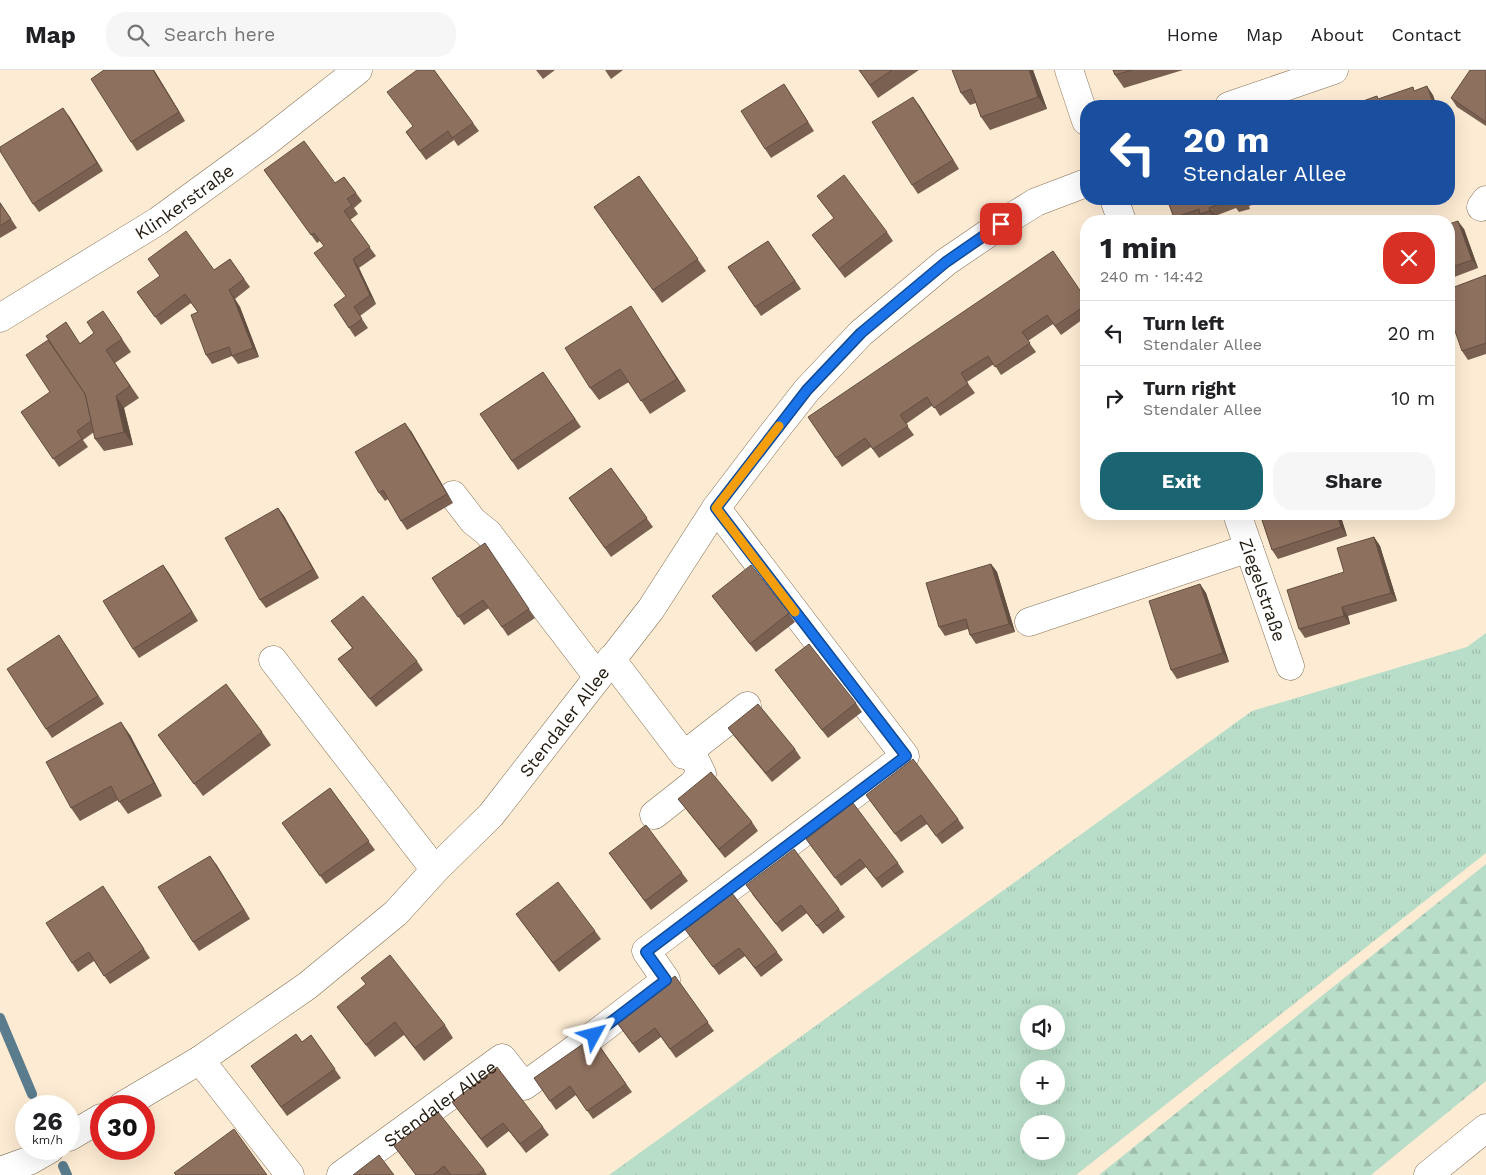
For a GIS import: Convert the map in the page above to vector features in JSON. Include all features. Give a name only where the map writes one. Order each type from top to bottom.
[{"type":"main road","name":"Klinkerstraße","points":[[0,318],[158,221],[265,143],[358,70]]},
{"type":"main road","points":[[1069,70],[1080,103]]},
{"type":"main road","points":[[1246,100],[1334,70]]},
{"type":"main road","name":"Stendaler Allee","points":[[141,1095],[200,1060],[307,986],[396,913],[435,870],[491,815],[651,609],[716,508],[807,390],[861,333],[946,262],[1036,202],[1080,185]]},
{"type":"main road","points":[[453,495],[473,521],[488,533],[604,668],[684,755],[747,706]]},
{"type":"main road","name":"Stendaler Allee","points":[[341,1175],[502,1058],[524,1086],[587,1041],[666,980],[646,952],[906,756],[716,508]]},
{"type":"main road","name":"Ziegelstraße","points":[[1239,520],[1290,666]]},
{"type":"main road","points":[[1029,622],[1249,548]]},
{"type":"main road","points":[[273,660],[435,870]]},
{"type":"main road","points":[[654,814],[692,785],[702,774],[690,750]]},
{"type":"main road","points":[[200,1060],[290,1175]]},
{"type":"main road","points":[[1428,1175],[1486,1128]]},
{"type":"main road","points":[[0,1171],[31,1160]]},
{"type":"green space","points":[[1486,633],[1486,853],[1076,1175],[609,1175],[1252,711],[1467,647]]},
{"type":"green space","points":[[1486,864],[1486,1081],[1371,1175],[1099,1175]]},
{"type":"building","points":[[104,70],[153,70],[179,112],[131,142],[91,79]]},
{"type":"building","points":[[417,70],[434,70],[473,123],[452,138],[448,131],[420,151],[406,132],[413,126],[387,92]]},
{"type":"building","points":[[859,70],[892,70],[870,85]]},
{"type":"building","points":[[952,70],[1029,70],[1038,97],[981,117],[971,89],[961,93]]},
{"type":"building","points":[[1113,70],[1132,70],[1115,75]]},
{"type":"building","points":[[1470,70],[1486,70],[1486,122],[1451,98]]},
{"type":"building","points":[[784,84],[808,122],[765,149],[741,111]]},
{"type":"building","points":[[1427,86],[1432,100],[1366,100],[1377,96],[1378,99],[1413,87],[1414,91]]},
{"type":"building","points":[[913,97],[953,160],[912,185],[872,122]]},
{"type":"building","points":[[63,108],[97,163],[33,204],[0,151],[0,147]]},
{"type":"building","points":[[304,141],[335,183],[344,177],[356,193],[347,199],[352,205],[344,211],[370,247],[353,259],[370,295],[354,307],[362,319],[349,328],[334,305],[346,296],[314,253],[324,246],[314,233],[311,235],[264,170]]},
{"type":"building","points":[[844,175],[887,232],[839,269],[812,235],[834,218],[817,196]]},
{"type":"building","points":[[639,176],[698,259],[653,290],[594,207]]},
{"type":"building","points":[[0,203],[11,219],[0,226]]},
{"type":"building","points":[[1169,205],[1217,205],[1209,208],[1210,211],[1200,214],[1199,209],[1182,215],[1173,215]]},
{"type":"building","points":[[1458,221],[1472,260],[1455,266],[1455,222]]},
{"type":"building","points":[[186,231],[214,270],[230,259],[244,279],[229,290],[253,348],[232,356],[229,347],[206,355],[191,315],[198,312],[185,294],[155,317],[137,292],[160,276],[148,259]]},
{"type":"building","points":[[768,241],[795,281],[755,307],[728,267]]},
{"type":"building","points":[[1053,251],[1080,290],[1080,309],[1055,326],[1047,315],[1022,332],[1030,343],[995,367],[988,356],[961,373],[968,384],[934,408],[927,397],[900,415],[908,426],[873,449],[865,438],[836,458],[808,417]]},
{"type":"building","points":[[1486,275],[1486,343],[1462,351],[1455,331],[1455,287]]},
{"type":"building","points":[[631,306],[677,379],[641,401],[620,369],[590,388],[565,348]]},
{"type":"building","points":[[103,311],[122,339],[106,350],[130,386],[116,396],[124,432],[95,439],[85,394],[46,336],[66,322],[80,344],[94,333],[87,322]]},
{"type":"building","points":[[48,340],[85,394],[91,421],[77,431],[82,439],[53,459],[21,412],[50,392],[26,355]]},
{"type":"building","points":[[543,372],[575,419],[512,461],[480,414]]},
{"type":"building","points":[[405,423],[447,494],[401,521],[383,490],[379,493],[355,452]]},
{"type":"building","points":[[611,468],[647,518],[605,548],[569,498]]},
{"type":"building","points":[[278,508],[313,569],[260,600],[225,538]]},
{"type":"building","points":[[1262,520],[1339,520],[1341,527],[1272,550]]},
{"type":"building","points":[[1374,537],[1391,593],[1342,607],[1344,616],[1299,629],[1287,590],[1344,572],[1337,548]]},
{"type":"building","points":[[485,543],[529,609],[502,627],[483,600],[458,617],[432,578]]},
{"type":"building","points":[[991,564],[1009,624],[970,635],[966,619],[939,627],[926,583]]},
{"type":"building","points":[[163,565],[192,612],[133,649],[103,601]]},
{"type":"building","points":[[751,565],[789,613],[750,644],[712,596]]},
{"type":"building","points":[[1200,584],[1223,653],[1171,670],[1149,601]]},
{"type":"building","points":[[363,596],[417,661],[370,699],[338,659],[353,648],[331,621]]},
{"type":"building","points":[[59,635],[98,696],[46,729],[7,669]]},
{"type":"building","points":[[809,644],[856,703],[822,730],[775,670]]},
{"type":"building","points":[[226,684],[262,732],[194,784],[158,735]]},
{"type":"building","points":[[758,704],[795,749],[766,773],[728,728]]},
{"type":"building","points":[[121,722],[154,783],[119,802],[111,786],[71,808],[46,762]]},
{"type":"building","points":[[913,759],[958,819],[936,836],[921,815],[895,834],[866,795]]},
{"type":"building","points":[[711,772],[752,822],[719,849],[678,799]]},
{"type":"building","points":[[330,788],[369,841],[320,876],[282,823]]},
{"type":"building","points":[[853,803],[898,863],[876,879],[860,859],[835,878],[806,839]]},
{"type":"building","points":[[646,825],[682,873],[645,901],[609,853]]},
{"type":"building","points":[[794,849],[839,909],[817,926],[801,905],[776,924],[746,885]]},
{"type":"building","points":[[210,856],[244,910],[193,942],[158,887]]},
{"type":"building","points":[[558,882],[595,931],[553,963],[516,914]]},
{"type":"building","points":[[103,886],[144,949],[104,976],[89,952],[72,963],[46,923]]},
{"type":"building","points":[[732,893],[777,952],[755,968],[739,948],[713,967],[684,928]]},
{"type":"building","points":[[390,955],[445,1025],[415,1048],[395,1022],[366,1045],[337,1007],[366,984],[361,978]]},
{"type":"building","points":[[675,976],[708,1022],[670,1049],[655,1028],[633,1044],[615,1020]]},
{"type":"building","points":[[296,1034],[302,1042],[311,1035],[335,1069],[281,1107],[251,1066]]},
{"type":"building","points":[[593,1037],[626,1084],[587,1111],[570,1086],[550,1101],[534,1078]]},
{"type":"building","points":[[497,1067],[543,1127],[520,1144],[503,1123],[481,1139],[452,1102]]},
{"type":"building","points":[[438,1112],[484,1170],[478,1175],[451,1175],[444,1166],[433,1175],[416,1175],[394,1146]]},
{"type":"building","points":[[234,1129],[267,1175],[176,1175],[174,1173]]},
{"type":"building","points":[[379,1155],[394,1175],[353,1175]]},
{"type":"waterway","points":[[0,1018],[32,1094]]},
{"type":"waterway","points":[[63,1166],[67,1175]]},
{"type":"slow traffic","points":[[779,426],[716,508],[795,612]]},
{"type":"route","points":[[594,1035],[666,980],[646,952],[906,756],[716,508],[807,390],[861,333],[946,262],[1001,224]]}]
